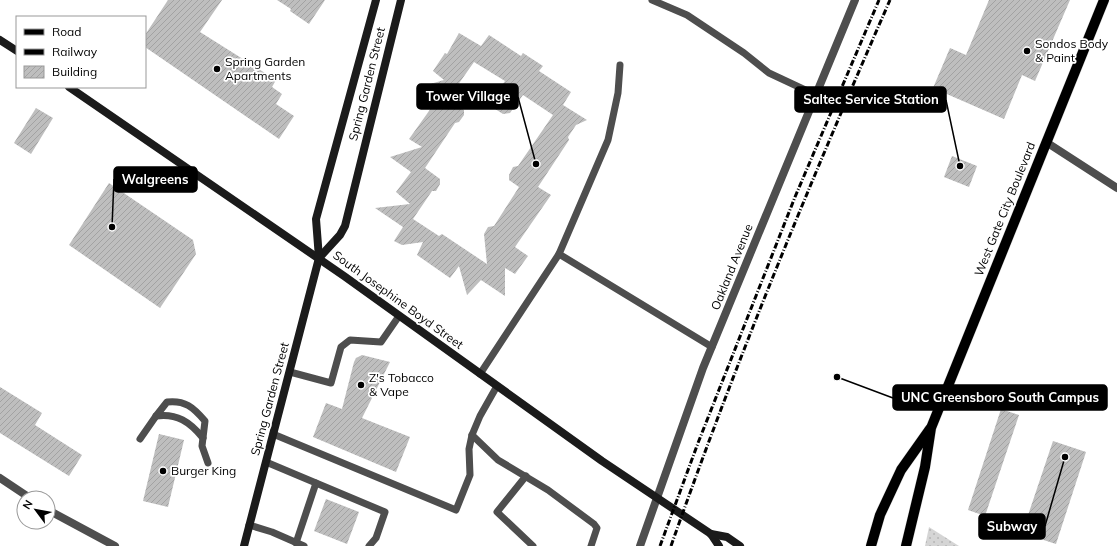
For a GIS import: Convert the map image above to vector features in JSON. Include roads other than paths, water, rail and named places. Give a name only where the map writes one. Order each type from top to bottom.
[{"type":"main road","name":"Spring Garden Street","points":[[244,546],[319,258],[316,219],[376,0]]},
{"type":"main road","name":"Spring Garden Street","points":[[319,258],[340,235],[345,226],[401,0]]},
{"type":"main road","name":"West Gate City Boulevard","points":[[906,546],[925,467],[931,428],[1104,0]]},
{"type":"main road","points":[[0,40],[16,50]]},
{"type":"main road","name":"South Josephine Boyd Street","points":[[70,88],[319,258],[602,461],[711,534],[727,537],[740,546]]},
{"type":"main road","name":"West Gate City Boulevard","points":[[871,546],[880,515],[901,470],[931,428]]},
{"type":"main road","name":"South Josephine Boyd Street","points":[[711,534],[718,546]]},
{"type":"street","name":"Oakland Avenue","points":[[640,546],[712,347],[855,0]]},
{"type":"street","points":[[1046,142],[1117,188]]},
{"type":"street","points":[[0,478],[18,490]]},
{"type":"street","points":[[56,514],[115,546]]},
{"type":"lane","points":[[652,0],[686,15],[744,52],[769,73],[816,95]]},
{"type":"lane","points":[[480,374],[558,254],[608,140],[618,93],[620,65]]},
{"type":"lane","points":[[558,254],[712,347]]},
{"type":"lane","points":[[290,372],[331,383],[342,346],[350,340],[381,342],[399,316]]},
{"type":"lane","points":[[273,434],[456,510],[470,475],[469,449],[472,435],[480,416],[497,386]]},
{"type":"lane","points":[[140,439],[167,402],[177,401],[193,408],[205,420],[202,446],[208,463]]},
{"type":"lane","points":[[156,416],[166,414],[179,418],[194,426],[203,438]]},
{"type":"lane","points":[[472,435],[498,460],[548,490],[594,524],[597,528],[591,546]]},
{"type":"lane","points":[[266,462],[385,512],[376,538],[369,546]]},
{"type":"lane","points":[[526,476],[496,512],[533,546]]},
{"type":"lane","points":[[296,542],[316,483]]},
{"type":"lane","points":[[249,525],[272,532],[304,546]]},
{"type":"railway","points":[[660,546],[698,443],[795,197],[879,0]]},
{"type":"railway","points":[[671,546],[748,339],[775,271],[890,0]]},
{"type":"place","name":"Sondos Body & Paint","points":[[1027,51]]},
{"type":"place","name":"Spring Garden Apartments","points":[[217,69]]},
{"type":"place","name":"Tower Village","points":[[536,164]]},
{"type":"place","name":"Saltec Service Station","points":[[960,166]]},
{"type":"place","name":"Walgreens","points":[[112,227]]},
{"type":"place","name":"UNC Greensboro South Campus","points":[[837,377]]},
{"type":"place","name":"Z's Tobacco & Vape","points":[[361,385]]},
{"type":"place","name":"Subway","points":[[1065,457]]},
{"type":"place","name":"Burger King","points":[[163,471]]}]
